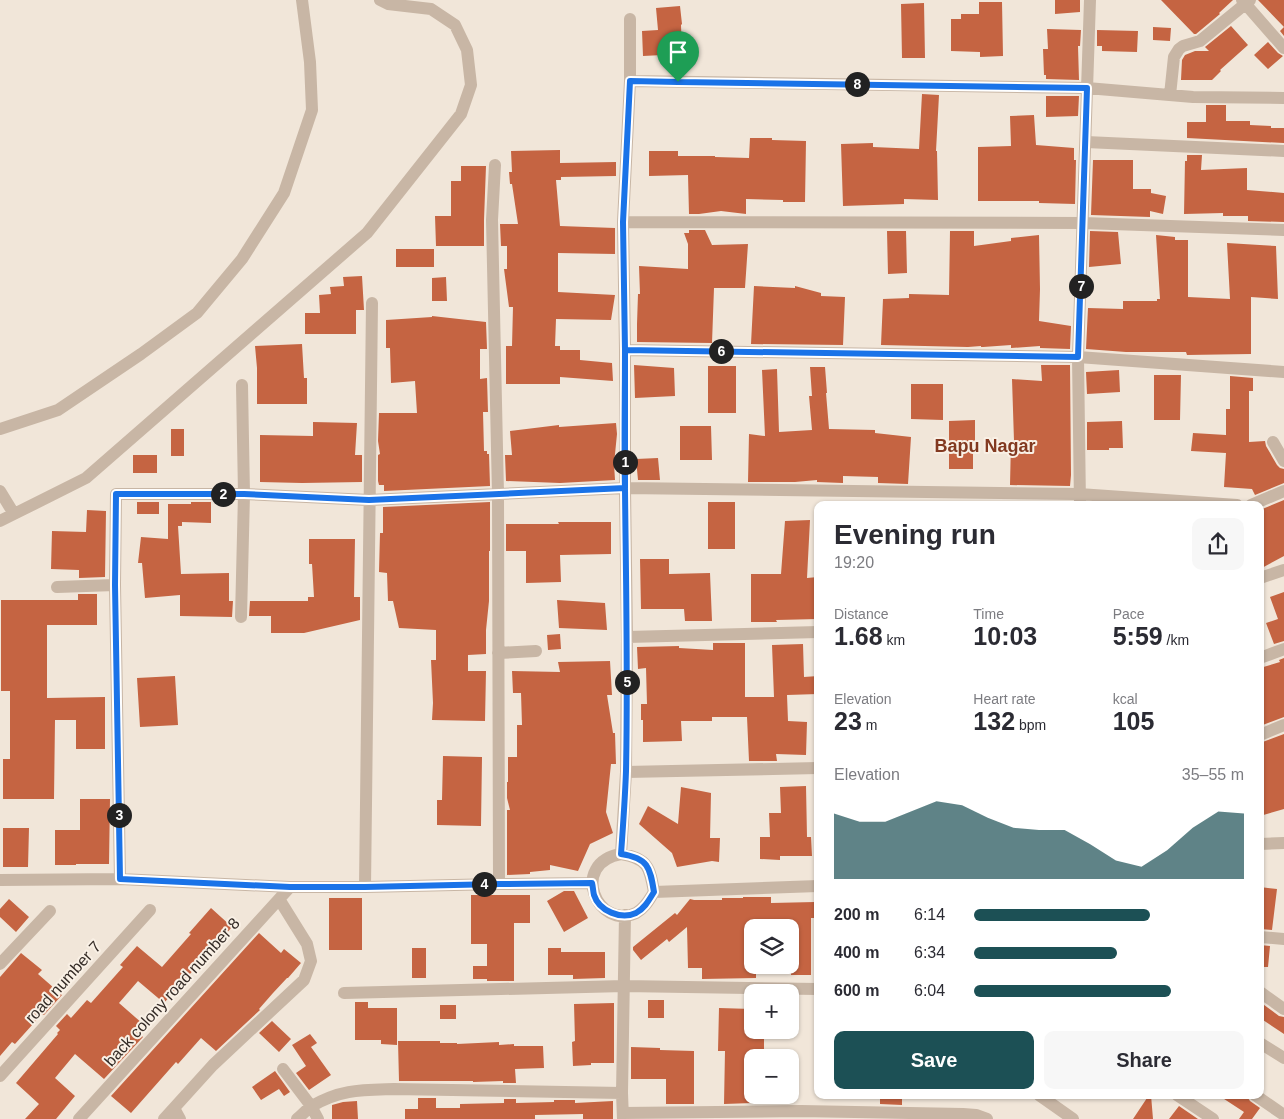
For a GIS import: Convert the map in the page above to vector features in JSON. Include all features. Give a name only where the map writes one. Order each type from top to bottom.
[{"type":"street","points":[[0,429],[58,410],[141,354],[196,314],[242,259],[284,192],[312,110],[310,62],[302,0]]},
{"type":"street","points":[[0,521],[86,478],[366,233],[461,114],[471,85],[466,50],[455,25],[431,9],[388,4],[380,0]]},
{"type":"street","points":[[1080,499],[1078,357],[1090,0]]},
{"type":"street","points":[[1170,95],[1174,57],[1179,49],[1200,41],[1246,1],[1284,48]]},
{"type":"street","points":[[621,854],[626,772],[627,637],[623,222],[630,81],[630,19]]},
{"type":"street","points":[[630,81],[1087,88],[1193,97],[1284,98]]},
{"type":"street","points":[[1086,142],[1284,151]]},
{"type":"street","points":[[495,164],[492,220],[498,494],[499,884]]},
{"type":"street","points":[[623,222],[1083,223],[1284,230]]},
{"type":"street","points":[[365,887],[372,303]]},
{"type":"street","points":[[625,350],[1078,357],[1284,372]]},
{"type":"street","points":[[241,617],[244,494],[242,385]]},
{"type":"street","points":[[1273,442],[1284,461]]},
{"type":"street","points":[[120,879],[115,585],[116,494],[244,494],[369,500],[625,488],[1132,501]]},
{"type":"street","points":[[0,491],[14,514]]},
{"type":"street","points":[[1260,501],[1284,491]]},
{"type":"street","points":[[1264,577],[1284,570]]},
{"type":"street","points":[[57,587],[115,585]]},
{"type":"street","points":[[627,637],[814,632]]},
{"type":"street","points":[[1264,656],[1284,649]]},
{"type":"street","points":[[498,653],[536,651]]},
{"type":"street","points":[[1264,733],[1284,725]]},
{"type":"street","points":[[626,772],[814,768]]},
{"type":"street","points":[[1264,844],[1284,842]]},
{"type":"street","points":[[621,854],[633,856],[644,862],[651,873],[654,892],[645,906],[636,913],[625,915],[612,913],[601,906],[594,896],[592,883],[601,863],[621,854]]},
{"type":"street","points":[[0,871],[0,880],[120,879],[290,887],[592,883]]},
{"type":"street","points":[[654,892],[814,886]]},
{"type":"street","name":"back colony road number 8","points":[[79,1119],[290,887]]},
{"type":"street","points":[[164,1119],[177,1114],[213,1065],[304,980],[311,962],[306,944],[279,900]]},
{"type":"street","name":"road number 7","points":[[0,1076],[150,910]]},
{"type":"street","points":[[0,964],[50,911]]},
{"type":"street","points":[[625,915],[623,1116],[820,1111],[963,1114],[976,1115],[987,1119]]},
{"type":"street","points":[[1264,937],[1284,938]]},
{"type":"street","points":[[344,993],[624,986],[814,989]]},
{"type":"street","points":[[1264,995],[1284,1009]]},
{"type":"street","points":[[1264,1045],[1284,1058]]},
{"type":"street","points":[[283,1069],[311,1106],[318,1119]]},
{"type":"street","points":[[297,1119],[311,1106],[343,1092],[357,1090],[622,1093]]},
{"type":"street","points":[[1045,1099],[1073,1119]]},
{"type":"street","points":[[1183,1099],[1213,1119]]},
{"type":"street","points":[[1261,1099],[1284,1115]]},
{"type":"building","points":[[1055,0],[1080,0],[1080,12],[1055,14]]},
{"type":"building","points":[[1161,0],[1233,0],[1220,14],[1194,34]]},
{"type":"building","points":[[1258,0],[1284,0],[1284,27]]},
{"type":"building","points":[[979,2],[1002,2],[1003,56],[980,57],[980,52],[951,51],[951,19],[961,19],[961,14],[979,14]]},
{"type":"building","points":[[924,3],[925,58],[902,58],[901,4]]},
{"type":"building","points":[[680,6],[682,54],[643,56],[642,31],[658,30],[656,8]]},
{"type":"building","points":[[1231,26],[1248,45],[1220,70],[1212,80],[1181,80],[1182,60],[1185,55],[1195,51],[1209,51],[1205,47]]},
{"type":"building","points":[[1153,27],[1171,28],[1170,41],[1153,40]]},
{"type":"building","points":[[1284,27],[1284,36],[1280,31]]},
{"type":"building","points":[[1047,29],[1081,30],[1080,46],[1078,46],[1079,80],[1046,79],[1046,75],[1044,75],[1043,49],[1048,49]]},
{"type":"building","points":[[1097,30],[1138,31],[1137,52],[1102,51],[1102,46],[1097,46]]},
{"type":"building","points":[[1268,42],[1283,56],[1268,69],[1254,55]]},
{"type":"building","points":[[922,94],[939,95],[936,151],[938,200],[904,199],[904,204],[843,206],[841,144],[873,143],[873,147],[919,149]]},
{"type":"building","points":[[1046,96],[1079,96],[1078,116],[1046,117]]},
{"type":"building","points":[[1206,105],[1226,105],[1226,121],[1250,121],[1250,125],[1284,128],[1284,143],[1187,138],[1187,122],[1206,122]]},
{"type":"building","points":[[1034,115],[1036,145],[1074,148],[1074,160],[1076,160],[1075,204],[1039,203],[1039,201],[978,201],[978,147],[1011,146],[1010,116]]},
{"type":"building","points":[[750,138],[806,141],[805,202],[746,199],[746,214],[721,211],[689,214],[688,175],[649,176],[649,151],[678,151],[678,156],[749,158]]},
{"type":"building","points":[[560,150],[560,163],[616,162],[616,176],[561,177],[561,180],[556,180],[560,226],[615,228],[615,254],[558,253],[558,292],[615,295],[611,320],[556,319],[555,346],[560,346],[560,350],[580,350],[580,360],[612,363],[613,381],[560,377],[560,384],[506,384],[506,346],[512,346],[513,307],[509,307],[504,269],[507,269],[507,246],[501,246],[500,224],[518,224],[512,184],[510,184],[509,172],[512,172],[511,151]]},
{"type":"building","points":[[1187,155],[1202,155],[1201,170],[1247,168],[1247,190],[1284,193],[1284,222],[1248,221],[1248,216],[1223,216],[1223,213],[1184,214],[1185,161],[1187,161]]},
{"type":"building","points":[[1093,160],[1133,160],[1133,189],[1151,189],[1151,193],[1166,196],[1163,214],[1150,211],[1150,217],[1091,215]]},
{"type":"building","points":[[461,166],[486,166],[484,246],[436,246],[435,216],[451,216],[451,181],[461,181]]},
{"type":"building","points":[[689,230],[705,230],[712,245],[748,244],[745,288],[714,288],[712,343],[637,342],[638,294],[640,294],[639,266],[688,269],[688,244],[684,233],[689,233]]},
{"type":"building","points":[[887,231],[906,231],[907,273],[888,274]]},
{"type":"building","points":[[950,231],[974,231],[974,246],[1011,241],[1011,238],[1039,235],[1039,321],[1071,326],[1070,349],[1040,348],[1040,346],[1011,348],[1011,345],[968,347],[881,345],[883,299],[909,298],[909,294],[949,295]]},
{"type":"building","points":[[1090,231],[1118,232],[1121,264],[1089,267]]},
{"type":"building","points":[[1156,235],[1175,237],[1175,240],[1188,240],[1188,297],[1230,299],[1227,243],[1276,246],[1278,299],[1251,297],[1251,354],[1187,355],[1186,352],[1126,352],[1086,349],[1088,308],[1123,309],[1123,301],[1157,301],[1157,299],[1160,299]]},
{"type":"building","points":[[396,249],[434,249],[434,267],[396,267]]},
{"type":"building","points":[[362,276],[364,310],[356,310],[356,334],[305,334],[305,313],[320,313],[319,295],[331,294],[330,287],[344,286],[343,277]]},
{"type":"building","points":[[446,277],[447,301],[432,301],[432,278]]},
{"type":"building","points":[[754,286],[795,288],[795,286],[821,293],[821,296],[845,297],[843,345],[751,344]]},
{"type":"building","points":[[432,316],[486,322],[487,349],[480,349],[480,379],[487,378],[488,412],[483,412],[484,451],[487,451],[487,454],[489,454],[490,486],[384,491],[384,485],[379,485],[378,481],[378,455],[380,454],[378,441],[379,413],[417,413],[415,381],[391,383],[390,348],[386,348],[386,320]]},
{"type":"building","points":[[302,344],[304,378],[307,378],[307,404],[257,404],[255,346]]},
{"type":"building","points":[[634,365],[674,368],[675,396],[635,398]]},
{"type":"building","points":[[1041,365],[1070,365],[1070,486],[1010,485],[1011,441],[1014,441],[1012,379],[1042,381]]},
{"type":"building","points":[[708,366],[736,366],[736,413],[708,413]]},
{"type":"building","points":[[810,367],[825,367],[829,429],[875,430],[875,433],[911,437],[908,484],[878,483],[878,477],[843,476],[843,483],[817,482],[817,480],[748,482],[749,434],[765,436],[762,370],[777,369],[779,432],[812,430],[809,396],[812,396]]},
{"type":"building","points":[[1119,370],[1120,392],[1087,394],[1086,372]]},
{"type":"building","points":[[1154,375],[1181,375],[1180,420],[1154,420]]},
{"type":"building","points":[[1230,376],[1253,378],[1253,391],[1249,391],[1249,442],[1265,441],[1277,465],[1284,469],[1284,483],[1255,495],[1252,489],[1224,487],[1226,453],[1191,451],[1193,433],[1226,435],[1226,409],[1230,409]]},
{"type":"building","points":[[911,384],[943,384],[943,420],[911,419]]},
{"type":"building","points":[[975,420],[973,469],[949,469],[949,421]]},
{"type":"building","points":[[1122,421],[1123,448],[1087,450],[1087,422]]},
{"type":"building","points":[[313,422],[357,423],[355,455],[362,455],[362,482],[260,482],[260,435],[313,436]]},
{"type":"building","points":[[616,423],[615,480],[560,483],[506,481],[505,455],[512,455],[510,431],[559,425],[559,427]]},
{"type":"building","points":[[680,426],[711,426],[712,460],[680,460]]},
{"type":"building","points":[[171,429],[184,429],[184,456],[171,456]]},
{"type":"building","points":[[133,455],[157,455],[157,473],[133,473]]},
{"type":"building","points":[[658,458],[660,480],[638,480],[636,459]]},
{"type":"building","points":[[1284,500],[1284,556],[1264,567],[1264,508]]},
{"type":"building","points":[[137,502],[159,502],[159,514],[137,514]]},
{"type":"building","points":[[191,502],[211,502],[211,523],[182,522],[182,526],[178,526],[181,574],[229,573],[229,601],[233,601],[232,617],[180,616],[180,595],[145,598],[142,563],[138,563],[141,537],[168,539],[168,504],[191,504]]},
{"type":"building","points":[[490,502],[489,601],[486,654],[468,655],[468,671],[486,671],[485,721],[432,720],[431,660],[436,660],[436,630],[399,628],[393,601],[388,601],[387,573],[379,572],[380,533],[383,533],[383,507]]},
{"type":"building","points":[[708,502],[735,502],[735,549],[708,549]]},
{"type":"building","points":[[87,510],[106,511],[105,577],[79,578],[79,570],[51,569],[52,531],[86,532]]},
{"type":"building","points":[[810,520],[807,578],[814,577],[814,619],[751,622],[751,574],[781,574],[785,521]]},
{"type":"building","points":[[558,522],[611,522],[611,554],[560,555],[561,582],[526,583],[526,551],[506,551],[506,524],[559,524]]},
{"type":"building","points":[[309,539],[355,539],[354,597],[360,597],[360,620],[304,633],[271,633],[271,616],[249,616],[250,601],[308,601],[308,597],[314,597],[312,564],[309,564]]},
{"type":"building","points":[[640,559],[669,559],[669,574],[710,573],[712,621],[685,621],[684,609],[641,609]]},
{"type":"building","points":[[1284,592],[1284,641],[1274,644],[1266,623],[1278,619],[1270,597]]},
{"type":"building","points":[[78,594],[97,594],[97,625],[47,625],[47,698],[105,697],[105,749],[76,749],[76,720],[55,720],[54,799],[3,799],[3,759],[10,759],[10,691],[1,691],[1,600],[78,600]]},
{"type":"building","points":[[557,600],[605,603],[607,630],[559,628]]},
{"type":"building","points":[[560,634],[561,649],[548,650],[547,635]]},
{"type":"building","points":[[713,643],[745,643],[745,697],[774,697],[772,645],[803,644],[804,677],[814,676],[814,694],[787,695],[788,721],[807,722],[806,755],[776,754],[777,761],[749,761],[747,717],[712,717],[712,721],[681,721],[682,741],[643,742],[641,704],[647,704],[646,668],[638,669],[637,647],[679,646],[679,648],[713,650]]},
{"type":"building","points":[[1284,658],[1284,717],[1264,724],[1264,667],[1280,662],[1279,660]]},
{"type":"building","points":[[610,661],[612,695],[607,695],[613,733],[615,733],[616,764],[611,764],[606,812],[613,833],[590,844],[578,871],[550,865],[550,870],[530,872],[530,874],[507,875],[507,810],[510,810],[507,798],[508,757],[517,757],[517,725],[522,725],[521,693],[513,693],[512,671],[560,672],[558,662]]},
{"type":"building","points":[[175,676],[178,725],[140,727],[137,678]]},
{"type":"building","points":[[1284,734],[1284,809],[1264,815],[1264,742]]},
{"type":"building","points":[[443,756],[482,757],[481,826],[437,825],[437,800],[442,800]]},
{"type":"building","points":[[806,786],[807,837],[811,837],[812,856],[780,856],[780,860],[760,859],[760,837],[770,837],[769,813],[781,813],[780,787]]},
{"type":"building","points":[[681,787],[711,793],[710,838],[720,838],[719,862],[712,861],[677,867],[672,853],[639,824],[648,806],[678,824]]},
{"type":"building","points":[[80,799],[110,799],[109,864],[55,865],[55,830],[80,830]]},
{"type":"building","points":[[3,828],[29,828],[28,867],[3,867]]},
{"type":"building","points":[[1264,887],[1277,889],[1272,930],[1264,929]]},
{"type":"building","points":[[564,891],[574,891],[588,918],[564,932],[547,901]]},
{"type":"building","points":[[471,895],[530,895],[530,923],[514,923],[514,981],[473,979],[473,966],[487,966],[487,944],[471,944]]},
{"type":"building","points":[[771,897],[771,903],[814,902],[814,918],[811,918],[811,975],[791,975],[799,974],[799,919],[744,919],[744,974],[756,974],[756,978],[702,979],[702,968],[688,968],[687,927],[669,942],[667,939],[641,960],[633,950],[633,947],[675,913],[677,915],[690,899],[722,900],[722,898]]},
{"type":"building","points":[[329,898],[362,898],[362,950],[329,950]]},
{"type":"building","points":[[9,899],[29,917],[16,932],[0,917],[0,909]]},
{"type":"building","points":[[211,908],[232,927],[164,1003],[138,981],[119,1003],[143,1024],[136,1031],[143,1037],[104,1079],[75,1054],[55,1078],[75,1096],[56,1119],[25,1119],[39,1104],[16,1083],[58,1034],[60,1030],[56,1026],[67,1014],[71,1018],[87,1000],[91,1003],[123,967],[120,965],[137,946],[162,967]]},
{"type":"building","points":[[259,933],[281,953],[284,949],[301,963],[260,1010],[216,1051],[201,1038],[178,1064],[176,1062],[131,1113],[111,1096]]},
{"type":"building","points":[[1264,945],[1270,946],[1268,967],[1264,967]]},
{"type":"building","points":[[412,948],[426,948],[426,978],[412,978]]},
{"type":"building","points":[[548,948],[561,948],[561,952],[605,952],[605,978],[573,979],[573,975],[548,975]]},
{"type":"building","points":[[21,953],[42,970],[38,974],[62,995],[15,1044],[12,1042],[0,1056],[0,977]]},
{"type":"building","points":[[648,1000],[664,1000],[664,1018],[648,1018]]},
{"type":"building","points":[[355,1002],[368,1002],[368,1008],[397,1008],[397,1045],[381,1044],[381,1040],[355,1040]]},
{"type":"building","points":[[614,1003],[614,1063],[591,1063],[591,1065],[573,1066],[572,1042],[575,1041],[574,1004]]},
{"type":"building","points":[[440,1005],[456,1005],[456,1019],[440,1019]]},
{"type":"building","points":[[1264,1005],[1279,1016],[1284,1017],[1284,1034],[1264,1021]]},
{"type":"building","points":[[719,1008],[744,1009],[744,1039],[764,1039],[764,1049],[744,1049],[744,1103],[724,1104],[725,1051],[718,1051]]},
{"type":"building","points":[[272,1021],[291,1039],[279,1052],[259,1033]]},
{"type":"building","points":[[310,1034],[317,1043],[311,1047],[331,1075],[309,1090],[296,1073],[306,1066],[292,1045]]},
{"type":"building","points":[[398,1041],[440,1041],[440,1043],[457,1044],[499,1042],[499,1045],[543,1046],[544,1068],[515,1069],[516,1083],[503,1083],[503,1081],[399,1081]]},
{"type":"building","points":[[631,1047],[694,1051],[694,1104],[666,1104],[666,1079],[631,1079]]},
{"type":"building","points":[[275,1071],[290,1092],[284,1096],[279,1089],[261,1100],[252,1087]]},
{"type":"building","points":[[418,1098],[436,1098],[436,1108],[460,1108],[460,1104],[504,1103],[504,1099],[516,1099],[516,1103],[554,1102],[554,1100],[575,1100],[575,1103],[613,1101],[613,1119],[583,1119],[583,1114],[535,1115],[535,1119],[405,1119],[405,1109],[418,1109]]},
{"type":"building","points":[[880,1099],[902,1099],[902,1105],[880,1104]]},
{"type":"building","points":[[1146,1099],[1151,1099],[1153,1119],[1133,1119]]},
{"type":"building","points":[[1224,1099],[1249,1099],[1260,1108],[1252,1119],[1239,1119],[1244,1112]]},
{"type":"building","points":[[357,1101],[358,1119],[332,1119],[332,1105]]},
{"type":"building","points":[[1179,1106],[1198,1119],[1169,1119]]},
{"type":"district","name":"Bapu Nagar","points":[[985,446]]},
{"type":"route","points":[[630,81],[678,82],[1087,88],[1078,357],[625,350],[627,705],[626,772],[621,854],[633,856],[644,862],[651,873],[654,892],[645,906],[636,913],[625,915],[612,913],[601,906],[594,896],[592,883],[290,887],[120,879],[115,585],[116,494],[244,494],[369,500],[625,488],[623,222],[630,81]]}]
